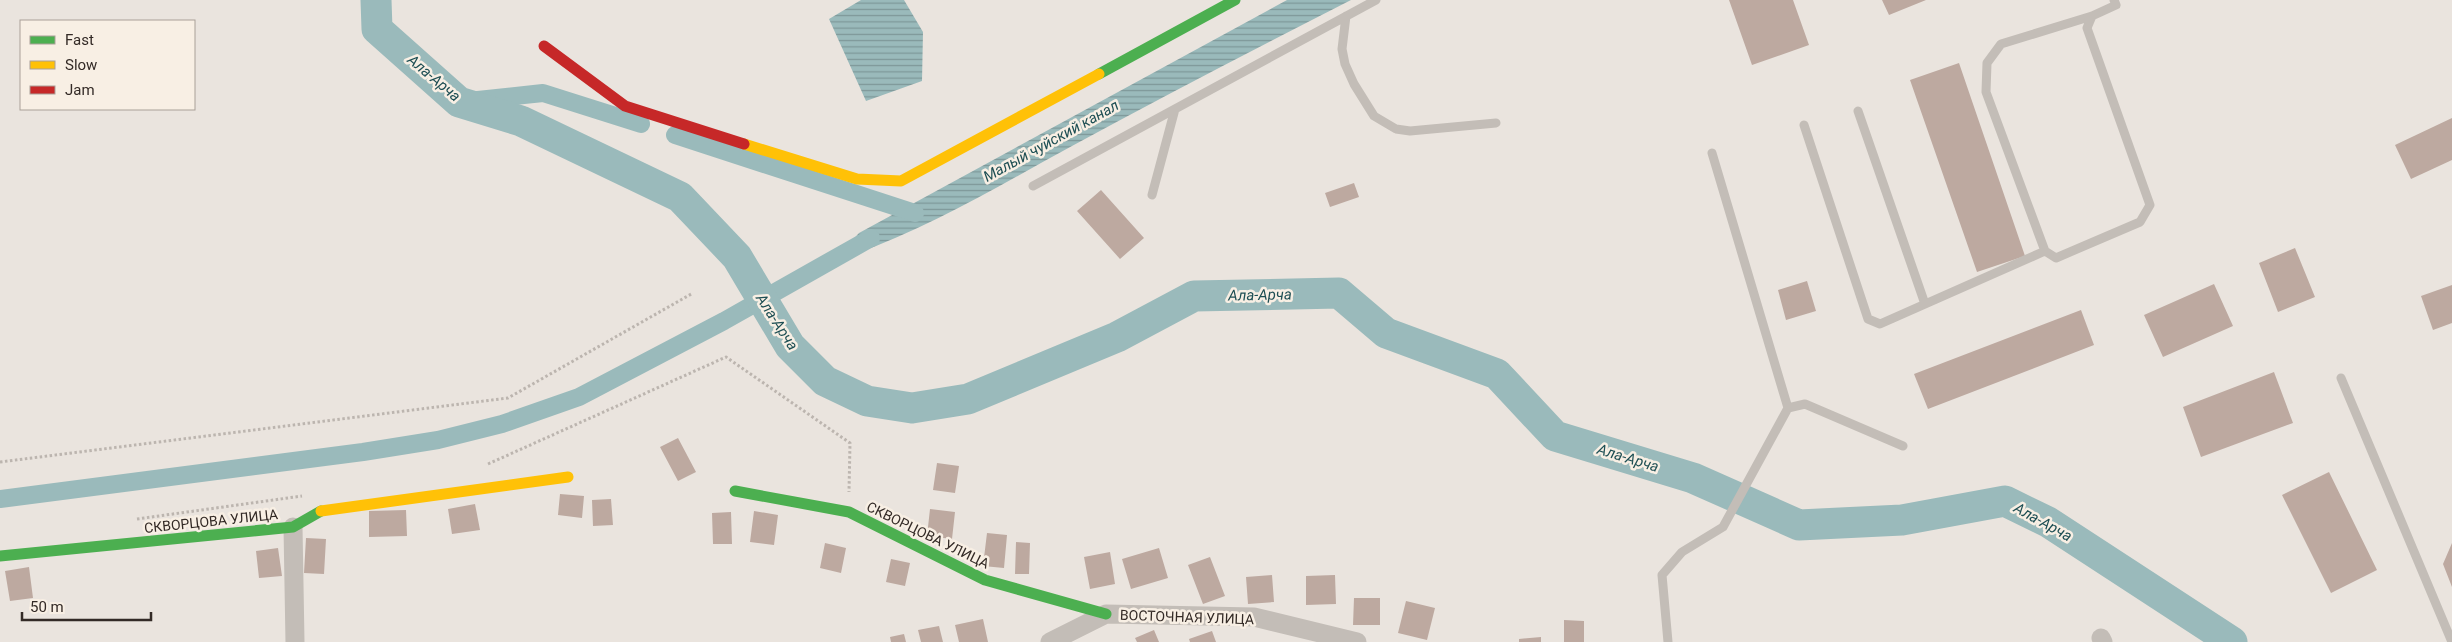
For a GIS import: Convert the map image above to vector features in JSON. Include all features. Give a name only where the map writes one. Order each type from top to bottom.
[{"type":"street","points":[[544,46],[625,106],[857,179],[901,181],[1235,0]]},
{"type":"street","name":"СКВОРЦОВА УЛИЦА","points":[[0,556],[293,527],[321,510],[568,477]]},
{"type":"street","name":"СКВОРЦОВА УЛИЦА","points":[[736,491],[849,512],[985,580],[1106,614]]},
{"type":"street","points":[[293,527],[295,642]]},
{"type":"street","name":"ВОСТОЧНАЯ УЛИЦА","points":[[1050,642],[1106,614],[1254,618],[1357,642]]},
{"type":"lane","points":[[1033,186],[1376,0]]},
{"type":"lane","points":[[2092,16],[2087,28],[2150,205],[2140,222],[2056,258],[2045,251],[1986,92],[1987,63],[2001,44],[2092,16],[2116,5],[2114,0]]},
{"type":"lane","points":[[1346,16],[1342,49],[1345,64],[1354,84],[1374,116],[1396,128],[1410,132],[1496,123]]},
{"type":"lane","points":[[1152,194],[1175,109]]},
{"type":"lane","points":[[1858,111],[1925,304]]},
{"type":"lane","points":[[1804,125],[1868,319],[1880,324],[2045,251]]},
{"type":"lane","points":[[1668,642],[1662,575],[1682,552],[1723,527],[1788,408],[1712,153]]},
{"type":"lane","points":[[2341,378],[2452,642]]},
{"type":"lane","points":[[1788,408],[1805,404],[1903,446]]},
{"type":"path","points":[[0,462],[508,398],[693,293]]},
{"type":"path","points":[[481,466],[491,464],[726,358],[850,443],[849,512]]},
{"type":"path","points":[[128,520],[304,496]]},
{"type":"water","points":[[861,0],[904,0],[923,32],[922,81],[866,101],[829,19]]},
{"type":"water","name":"Малый чуйский канал","points":[[1287,0],[1351,0],[1141,109],[939,218],[855,254],[849,244],[859,233]]},
{"type":"building","points":[[1729,0],[1793,0],[1809,45],[1752,65]]},
{"type":"building","points":[[1882,0],[1926,0],[1889,15]]},
{"type":"building","points":[[1959,63],[2025,256],[1977,272],[1910,80]]},
{"type":"building","points":[[2452,118],[2452,160],[2411,179],[2395,145]]},
{"type":"building","points":[[1354,183],[1359,197],[1330,207],[1325,193]]},
{"type":"building","points":[[1101,190],[1144,238],[1120,259],[1077,211]]},
{"type":"building","points":[[2295,248],[2315,297],[2278,312],[2259,263]]},
{"type":"building","points":[[1807,281],[1816,311],[1786,320],[1778,290]]},
{"type":"building","points":[[2214,284],[2233,326],[2163,357],[2144,315]]},
{"type":"building","points":[[2452,285],[2452,323],[2433,330],[2421,296]]},
{"type":"building","points":[[2081,310],[2094,345],[1928,409],[1914,374]]},
{"type":"building","points":[[2274,372],[2293,423],[2201,457],[2183,407]]},
{"type":"building","points":[[678,438],[696,472],[678,481],[660,447]]},
{"type":"building","points":[[937,463],[959,466],[955,493],[933,490]]},
{"type":"building","points":[[2329,472],[2377,570],[2331,593],[2282,495]]},
{"type":"building","points":[[560,494],[584,496],[582,518],[558,515]]},
{"type":"building","points":[[611,499],[613,525],[593,526],[592,500]]},
{"type":"building","points":[[475,504],[480,530],[452,534],[448,509]]},
{"type":"building","points":[[930,509],[955,512],[952,539],[927,536]]},
{"type":"building","points":[[406,510],[407,536],[369,537],[369,511]]},
{"type":"building","points":[[754,511],[778,515],[774,545],[750,542]]},
{"type":"building","points":[[731,512],[732,544],[713,544],[712,513]]},
{"type":"building","points":[[987,533],[1007,535],[1004,568],[983,566]]},
{"type":"building","points":[[306,538],[326,539],[324,574],[304,573]]},
{"type":"building","points":[[1016,542],[1030,543],[1029,574],[1015,574]]},
{"type":"building","points":[[825,543],[846,548],[841,573],[820,568]]},
{"type":"building","points":[[2452,543],[2452,587],[2443,564]]},
{"type":"building","points":[[278,548],[282,576],[259,578],[256,551]]},
{"type":"building","points":[[1159,548],[1168,578],[1131,589],[1122,559]]},
{"type":"building","points":[[1110,552],[1115,584],[1090,589],[1084,557]]},
{"type":"building","points":[[1210,557],[1225,596],[1203,604],[1188,565]]},
{"type":"building","points":[[891,559],[910,563],[905,586],[886,582]]},
{"type":"building","points":[[29,567],[33,598],[10,601],[5,571]]},
{"type":"building","points":[[1272,575],[1274,602],[1248,604],[1246,577]]},
{"type":"building","points":[[1335,575],[1336,604],[1306,605],[1306,576]]},
{"type":"building","points":[[1354,598],[1380,598],[1380,625],[1353,625]]},
{"type":"building","points":[[1406,601],[1435,608],[1427,640],[1398,633]]},
{"type":"building","points":[[983,619],[988,642],[959,642],[955,625]]},
{"type":"building","points":[[1564,620],[1584,621],[1584,642],[1564,642]]},
{"type":"building","points":[[939,626],[943,642],[921,642],[918,630]]},
{"type":"building","points":[[1154,630],[1159,642],[1137,642],[1135,638]]},
{"type":"building","points":[[1212,631],[1216,642],[1190,642],[1189,639]]},
{"type":"building","points":[[904,634],[906,642],[891,642],[890,637]]},
{"type":"building","points":[[1541,637],[1541,642],[1519,642],[1519,639]]},
{"type":"waterway","name":"Ала-Арча","points":[[376,0],[377,29],[459,102],[521,121],[680,197],[737,257],[790,346],[825,381],[867,401],[912,408],[968,399],[1117,337],[1194,296],[1339,293],[1386,333],[1497,374],[1555,436],[1693,478],[1799,525],[1902,520],[2005,501],[2048,522],[2232,642]]},
{"type":"waterway","points":[[459,102],[543,93],[641,124]]},
{"type":"waterway","points":[[675,135],[915,213]]},
{"type":"waterway","points":[[0,499],[363,452],[438,440],[502,424],[579,397],[724,321],[871,238]]},
{"type":"traffic: fast","points":[[1099,74],[1235,0]]},
{"type":"traffic: fast","points":[[735,491],[849,512],[985,580],[1106,614]]},
{"type":"traffic: fast","points":[[0,556],[293,527],[321,511]]},
{"type":"traffic: slow","points":[[744,144],[857,179],[901,181],[1099,74]]},
{"type":"traffic: slow","points":[[321,511],[568,477]]},
{"type":"traffic: jam","points":[[544,46],[625,106],[744,144]]}]
